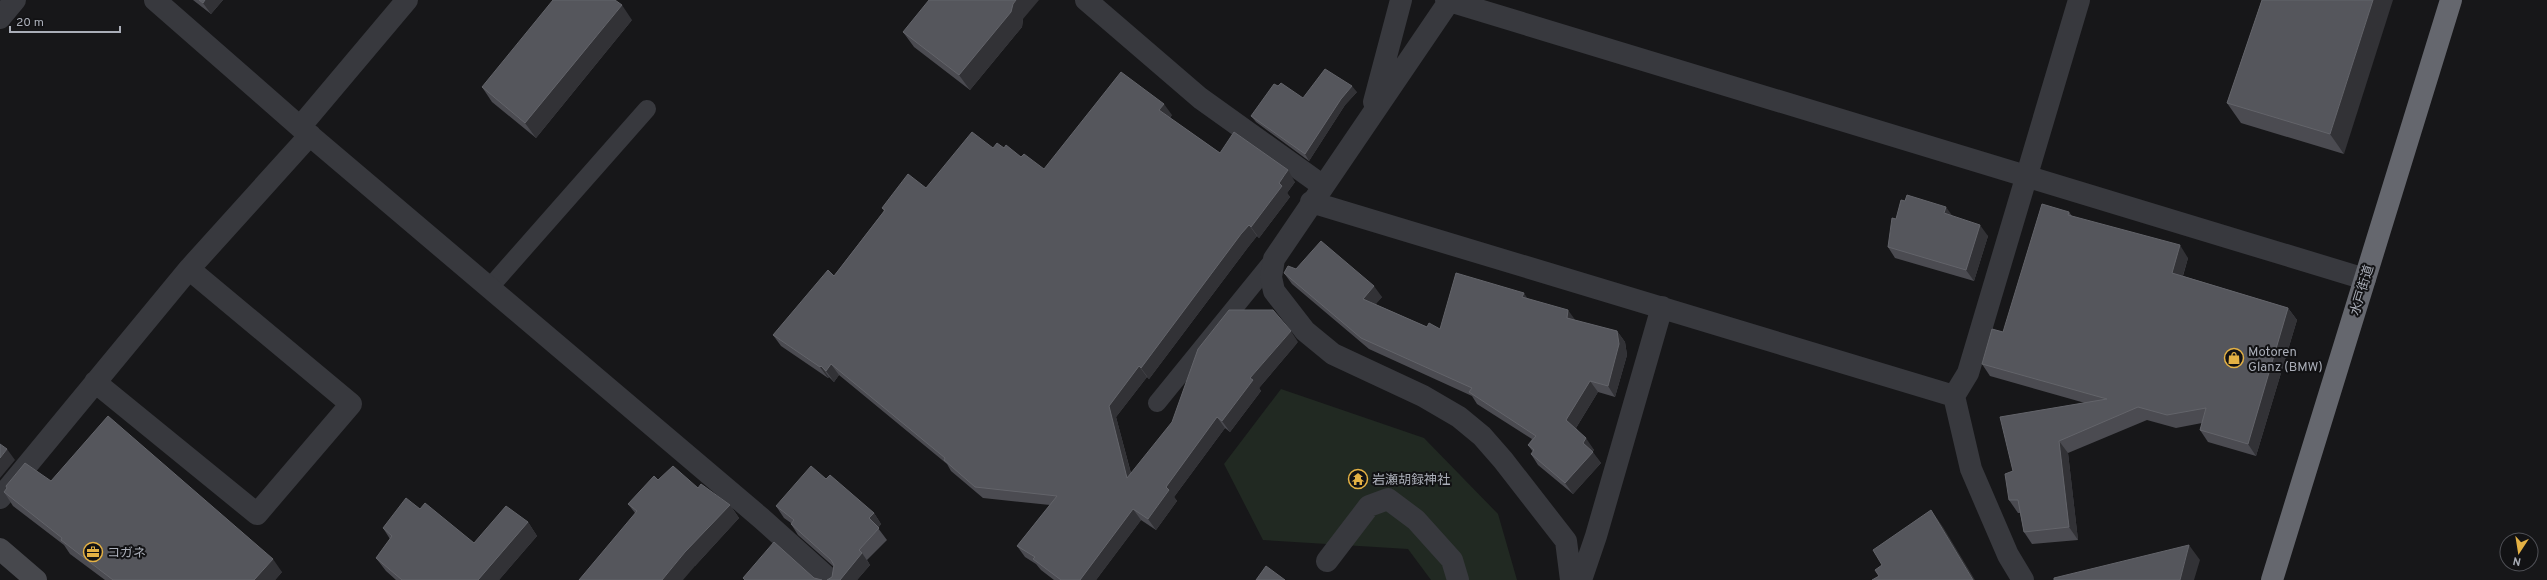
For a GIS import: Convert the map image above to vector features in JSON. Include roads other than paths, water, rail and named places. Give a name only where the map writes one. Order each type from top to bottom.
[{"type":"highway","name":"水戸街道","points":[[2272,580],[2451,0]]},
{"type":"street","points":[[0,18],[15,0]]},
{"type":"street","points":[[155,0],[305,131],[490,287],[830,580]]},
{"type":"street","points":[[0,498],[305,131],[407,0]]},
{"type":"street","points":[[1086,0],[1200,98],[1317,194],[1662,306],[1954,396]]},
{"type":"street","points":[[1370,118],[1401,0]]},
{"type":"street","points":[[2023,580],[2008,555],[1971,468],[1954,396],[1968,373],[2025,176],[2079,0]]},
{"type":"street","points":[[1571,580],[1566,541],[1503,460],[1482,436],[1459,417],[1423,396],[1333,354],[1305,331],[1274,291],[1271,277],[1274,258],[1448,1],[2365,279]]},
{"type":"street","points":[[95,382],[257,514],[351,404],[189,269]]},
{"type":"street","points":[[1581,580],[1596,536],[1662,306]]},
{"type":"street","points":[[1327,561],[1369,506],[1388,499],[1416,520],[1452,560],[1458,580]]},
{"type":"street","points":[[0,549],[36,580]]},
{"type":"lane","points":[[490,287],[647,109]]},
{"type":"lane","points":[[1157,403],[1274,258]]},
{"type":"place","name":"Motoren Glanz (BMW)","points":[[2234,358]]},
{"type":"place","name":"岩瀬胡録神社","points":[[1358,479]]},
{"type":"place","name":"コガネ","points":[[93,552]]}]
